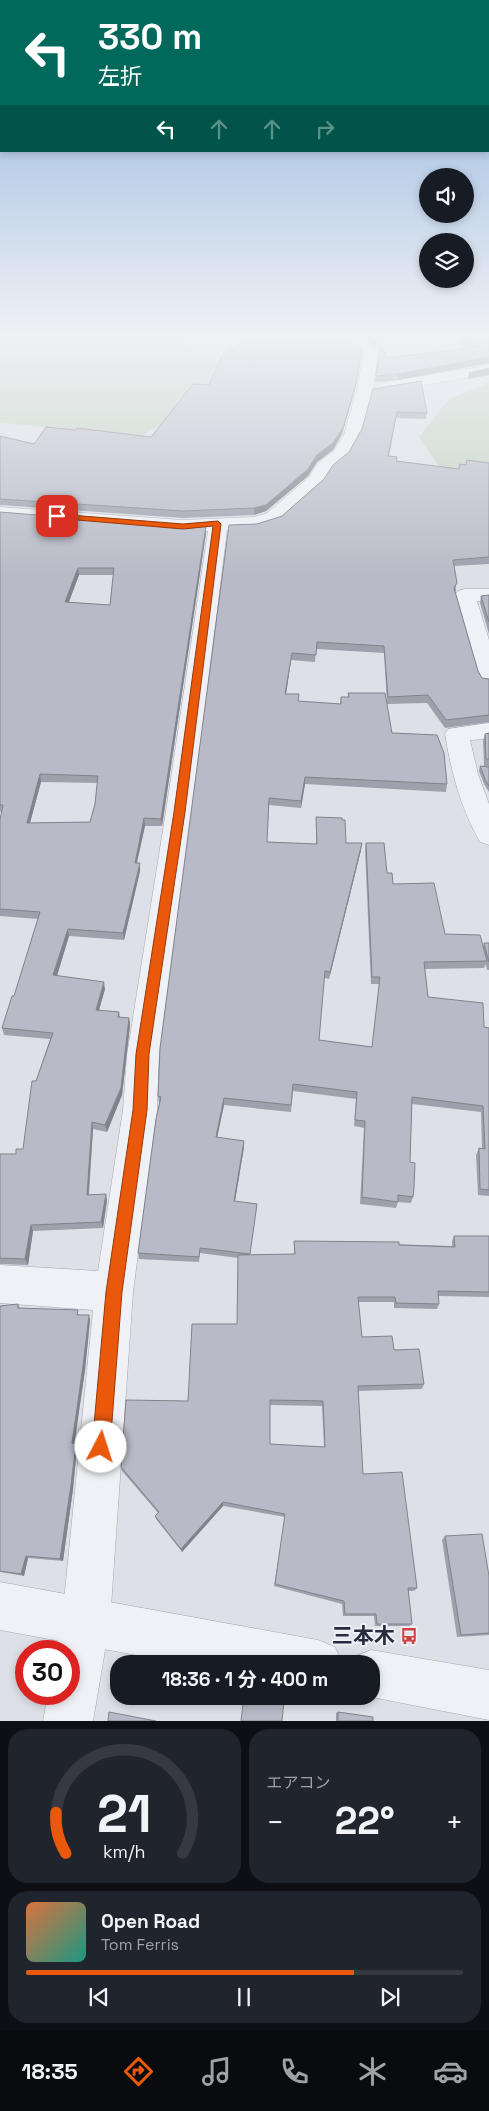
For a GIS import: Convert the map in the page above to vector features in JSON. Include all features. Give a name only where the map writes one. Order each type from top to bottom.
[{"type":"street","points":[[0,512],[183,526],[256,523],[274,517],[316,480],[324,467],[341,454],[352,435],[358,416]]},
{"type":"street","points":[[68,1721],[86,1621],[114,1292],[140,1110],[143,1054],[179,812],[218,524]]},
{"type":"street","points":[[489,595],[465,595],[489,678]]},
{"type":"street","points":[[489,731],[457,734],[463,770],[472,799],[489,835]]},
{"type":"street","points":[[0,1284],[114,1292]]},
{"type":"street","points":[[0,1606],[269,1655]]},
{"type":"street","points":[[380,1676],[489,1695]]},
{"type":"green space","points":[[0,416],[170,416],[168,421],[143,435],[0,423]]},
{"type":"green space","points":[[435,416],[489,416],[489,473],[439,467],[419,437]]},
{"type":"building","points":[[167,416],[346,416],[343,428],[333,443],[317,455],[308,469],[266,505],[254,508],[183,511],[0,499],[0,436],[34,444],[46,427],[75,430],[77,428],[151,437]]},
{"type":"building","points":[[365,416],[396,416],[388,456],[397,457],[396,461],[459,469],[460,464],[466,465],[467,460],[489,463],[489,557],[453,560],[457,583],[454,588],[478,671],[482,678],[489,679],[489,715],[446,720],[428,695],[388,697],[384,646],[317,642],[316,655],[292,653],[285,694],[299,694],[298,701],[341,704],[341,697],[349,697],[348,693],[385,693],[392,733],[437,735],[444,753],[447,784],[305,777],[301,801],[269,798],[267,842],[317,844],[316,817],[342,818],[342,820],[345,820],[346,843],[362,843],[330,972],[325,971],[319,1040],[372,1047],[380,977],[372,977],[366,843],[384,843],[387,873],[392,873],[393,884],[434,883],[445,934],[480,935],[487,961],[424,962],[428,997],[483,1003],[484,1027],[489,1028],[489,1190],[480,1189],[479,1148],[485,1149],[483,1106],[412,1097],[410,1162],[415,1163],[413,1197],[398,1195],[398,1202],[362,1197],[365,1121],[355,1120],[357,1092],[293,1084],[291,1105],[224,1098],[216,1137],[244,1141],[234,1201],[257,1204],[250,1254],[200,1248],[199,1257],[138,1253],[156,1119],[161,1097],[158,1096],[160,1048],[229,525],[257,524],[282,516],[324,479],[333,465],[349,452],[362,429]]},
{"type":"building","points":[[0,512],[183,527],[206,526],[161,819],[144,818],[135,863],[140,863],[123,933],[68,929],[53,975],[104,982],[96,1010],[119,1012],[118,1017],[129,1018],[121,1088],[105,1125],[92,1122],[87,1195],[106,1194],[101,1222],[31,1225],[25,1259],[0,1258],[0,1154],[16,1154],[16,1149],[23,1149],[32,1081],[36,1081],[53,1033],[2,1028],[40,912],[0,909],[0,820],[3,805],[0,805]],"holes":[[[78,568],[114,568],[110,605],[65,602]],[[40,774],[98,776],[95,804],[90,822],[27,823]]]},
{"type":"building","points":[[489,595],[489,622],[481,596]]},
{"type":"building","points":[[489,733],[489,759],[486,759],[485,734]]},
{"type":"building","points":[[480,766],[489,767],[489,786],[485,779]]},
{"type":"building","points":[[484,943],[489,943],[489,962]]},
{"type":"building","points":[[454,1236],[489,1236],[489,1292],[438,1291],[439,1304],[396,1303],[395,1297],[358,1297],[362,1337],[392,1336],[394,1350],[419,1349],[424,1384],[358,1386],[363,1474],[402,1472],[417,1588],[408,1588],[412,1624],[377,1624],[376,1614],[345,1614],[344,1601],[275,1584],[285,1514],[223,1502],[181,1549],[155,1516],[159,1512],[121,1467],[126,1400],[188,1401],[192,1324],[237,1324],[238,1255],[295,1254],[294,1241],[399,1242],[399,1245],[455,1247]],"holes":[[[270,1400],[323,1401],[325,1447],[270,1444]]]},
{"type":"building","points":[[18,1304],[18,1308],[78,1310],[77,1315],[89,1315],[72,1443],[76,1444],[60,1559],[26,1556],[21,1574],[0,1571],[0,1306]]},
{"type":"building","points":[[482,1534],[489,1576],[489,1633],[461,1635],[445,1536]]},
{"type":"building","points":[[243,1705],[284,1705],[282,1721],[241,1721]]},
{"type":"building","points":[[109,1712],[156,1721],[108,1721]]},
{"type":"building","points":[[338,1712],[373,1717],[373,1721],[338,1721]]},
{"type":"place","name":"三本木","points":[[409,1636]]},
{"type":"route","points":[[57,516],[183,526],[218,524],[210,594],[143,1054],[140,1110],[114,1292],[101,1447]]}]
